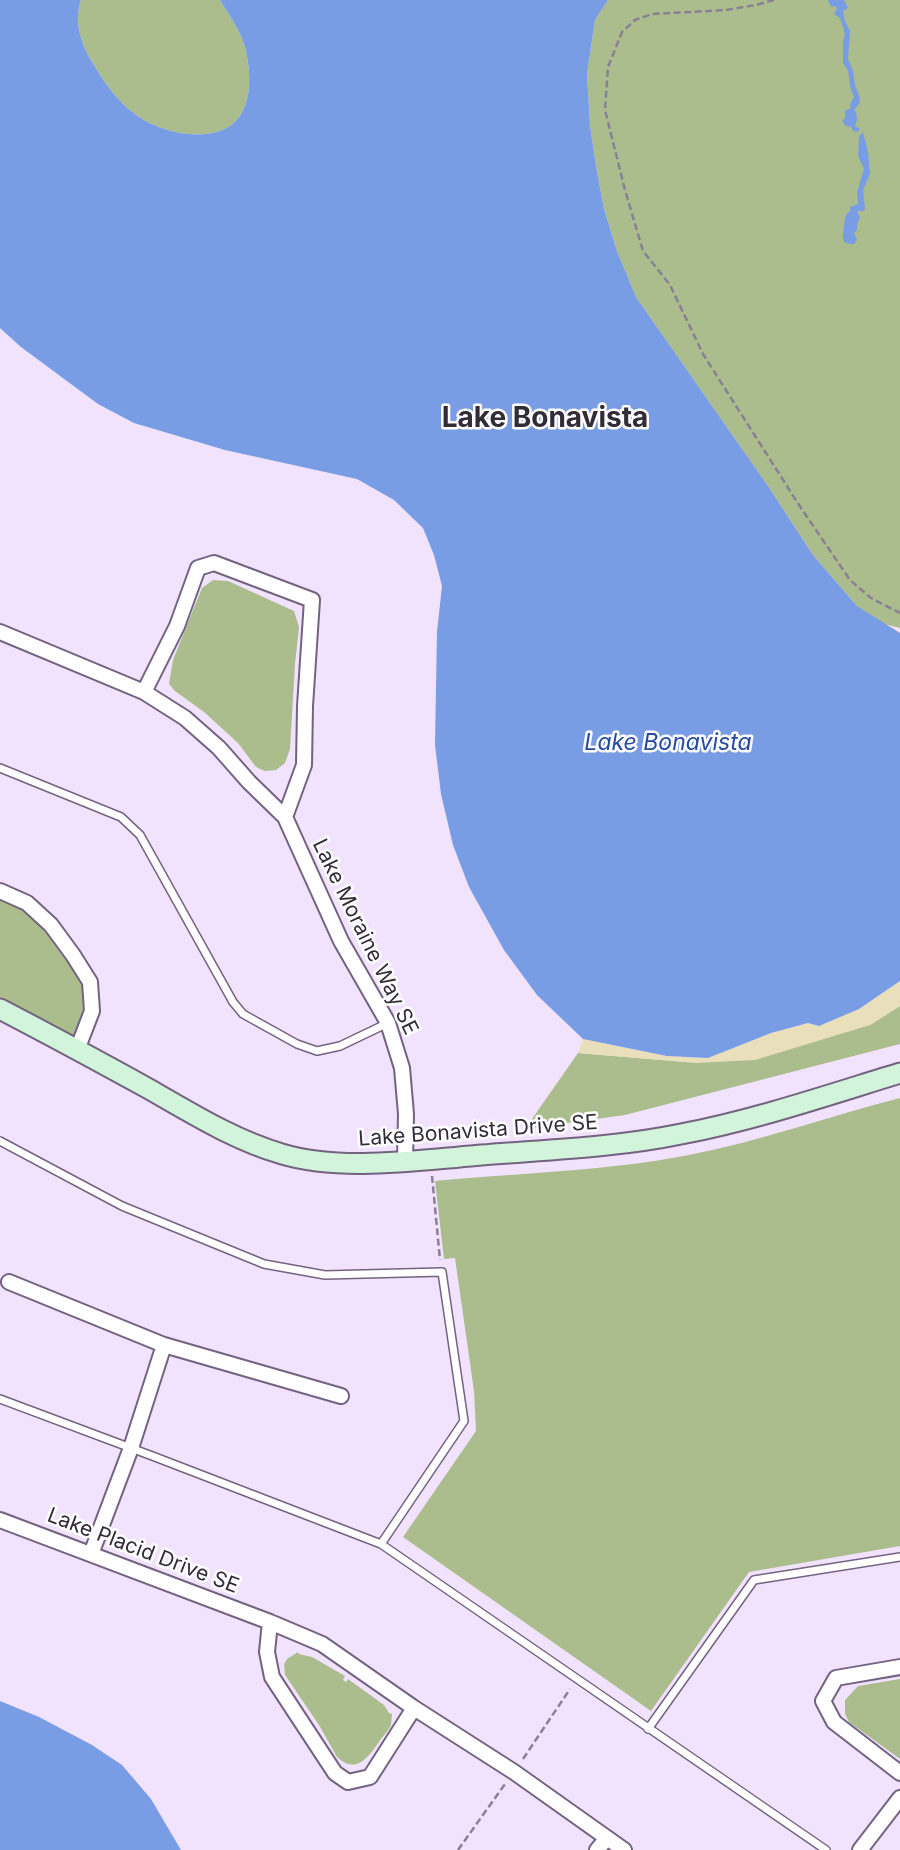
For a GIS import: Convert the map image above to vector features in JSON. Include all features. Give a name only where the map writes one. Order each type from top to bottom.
[{"type":"street","points":[[144,692],[177,626],[198,568],[214,563],[312,600],[304,765],[285,817]]},
{"type":"street","name":"Lake Moraine Way SE","points":[[0,632],[144,692],[185,718],[219,748],[248,782],[285,817],[341,941],[388,1023],[402,1068],[406,1114],[405,1161]]},
{"type":"street","points":[[0,891],[27,903],[51,925],[90,982],[92,1011],[77,1050]]},
{"type":"street","name":"Lake Bonavista Drive SE","points":[[0,1009],[242,1139],[282,1154],[324,1162],[431,1160],[643,1141],[716,1126],[900,1073]]},
{"type":"street","points":[[9,1282],[164,1345],[341,1396]]},
{"type":"street","points":[[91,1553],[131,1448],[164,1345]]},
{"type":"street","name":"Lake Placid Drive SE","points":[[0,1520],[322,1644],[414,1708],[514,1772],[624,1850]]},
{"type":"street","points":[[270,1622],[267,1652],[272,1677],[335,1773],[348,1782],[370,1777],[414,1708]]},
{"type":"street","points":[[900,1667],[836,1678],[823,1701],[834,1722],[900,1773]]},
{"type":"street","points":[[860,1850],[900,1797]]},
{"type":"street","points":[[597,1850],[607,1838]]},
{"type":"lane","points":[[0,768],[121,817],[140,835],[233,1002],[243,1014],[297,1044],[317,1051],[340,1046],[388,1023]]},
{"type":"lane","points":[[0,1141],[122,1206],[264,1264],[325,1275],[442,1272],[464,1421],[381,1544]]},
{"type":"lane","points":[[0,1399],[381,1544],[826,1850]]},
{"type":"lane","points":[[649,1729],[754,1580],[900,1557]]},
{"type":"path","points":[[774,0],[726,10],[652,14],[635,20],[622,32],[608,67],[605,110],[643,251],[670,285],[702,354],[850,580],[871,598],[900,613]]},
{"type":"path","points":[[427,1131],[442,1272]]},
{"type":"path","points":[[458,1850],[576,1679]]},
{"type":"green space","points":[[81,0],[220,0],[240,35],[247,57],[249,90],[238,119],[219,131],[195,134],[156,126],[135,114],[112,91],[86,50],[78,26]]},
{"type":"green space","name":"Lake Bonavista","points":[[608,0],[900,0],[900,628],[884,624],[857,606],[813,555],[636,297],[617,251],[604,209],[590,125],[587,74],[595,20]]},
{"type":"green space","points":[[213,580],[228,581],[294,611],[299,627],[290,749],[285,763],[276,770],[265,771],[256,767],[238,743],[169,684],[173,660],[202,588]]},
{"type":"green space","points":[[0,891],[27,903],[73,955],[92,1011],[77,1050],[0,1009]]},
{"type":"green space","points":[[900,1006],[900,1044],[625,1115],[525,1129],[578,1053],[697,1063],[870,1025]]},
{"type":"green space","points":[[900,1098],[900,1546],[749,1572],[651,1711],[403,1537],[476,1431],[474,1391],[455,1258],[444,1259],[435,1181],[594,1168],[689,1155],[742,1143]]},
{"type":"green space","points":[[298,1652],[345,1676],[343,1680],[346,1682],[348,1679],[392,1714],[389,1729],[372,1751],[357,1764],[344,1762],[337,1757],[285,1675],[284,1664]]},
{"type":"green space","points":[[900,1679],[900,1759],[849,1722],[845,1714],[845,1700],[858,1686]]},
{"type":"sand","points":[[900,981],[900,1006],[870,1025],[755,1060],[697,1063],[578,1053],[583,1039],[667,1056],[708,1058],[771,1033],[809,1023],[819,1026],[859,1009]]},
{"type":"water","name":"Lake Bonavista","points":[[0,0],[81,0],[78,26],[83,42],[90,58],[117,98],[135,114],[156,126],[181,133],[207,134],[230,126],[238,119],[249,90],[249,67],[245,47],[220,0],[608,0],[595,20],[587,74],[590,125],[604,209],[617,251],[636,297],[813,555],[857,606],[900,633],[900,981],[859,1009],[819,1026],[808,1023],[771,1033],[708,1058],[667,1056],[583,1039],[537,995],[504,950],[469,887],[453,845],[441,794],[435,745],[437,632],[442,586],[423,528],[394,500],[357,479],[225,450],[134,423],[98,404],[21,347],[0,328]]},
{"type":"water","points":[[828,0],[844,0],[848,8],[843,11],[850,31],[848,59],[860,98],[854,110],[857,119],[855,126],[860,129],[857,132],[842,121],[845,111],[851,108],[854,97],[848,70],[843,63],[845,34],[840,18],[834,14],[836,6],[831,7]]},
{"type":"water","points":[[863,132],[870,174],[863,190],[865,209],[857,211],[860,218],[854,233],[857,240],[850,244],[843,240],[843,234],[850,207],[858,204],[857,192],[864,169],[858,156],[859,136]]},
{"type":"water","points":[[0,1701],[39,1717],[92,1745],[122,1765],[151,1799],[181,1850],[0,1850]]},
{"type":"district","name":"Lake Bonavista","points":[[545,419]]}]
